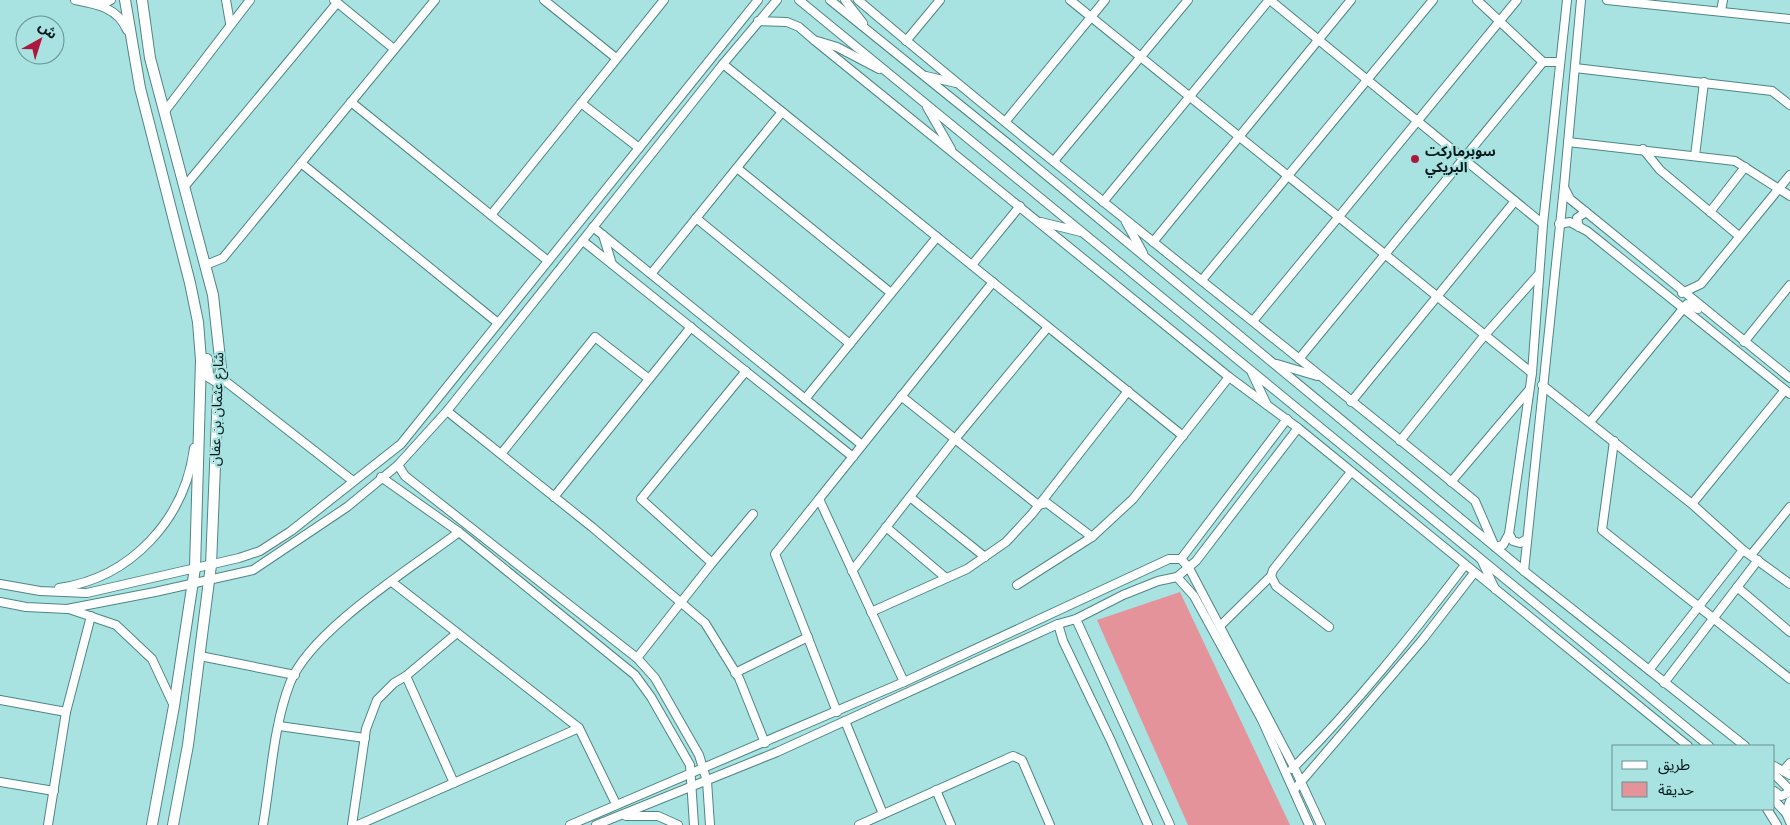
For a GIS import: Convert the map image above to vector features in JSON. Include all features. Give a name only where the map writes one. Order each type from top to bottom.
[{"type":"main road","name":"شارع عثمان بن عفان","points":[[125,0],[140,88],[193,298],[202,360],[195,568],[174,706],[152,825]]},
{"type":"main road","points":[[136,0],[144,16]]},
{"type":"main road","name":"شارع عثمان بن عفان","points":[[142,0],[150,58],[206,265],[218,330],[219,380],[211,565],[188,745],[174,825]]},
{"type":"main road","points":[[193,298],[205,324],[208,376],[219,380]]},
{"type":"street","points":[[75,0],[106,8],[115,13],[123,20],[132,42]]},
{"type":"street","points":[[94,0],[105,3],[111,0]]},
{"type":"street","points":[[226,0],[230,23]]},
{"type":"street","points":[[165,111],[230,23],[250,0]]},
{"type":"street","points":[[206,265],[223,258],[435,0]]},
{"type":"street","points":[[544,0],[616,58]]},
{"type":"street","points":[[67,609],[253,570],[347,507],[381,477],[398,465],[447,411],[758,20],[777,0]]},
{"type":"street","points":[[799,0],[1708,745]]},
{"type":"street","points":[[830,0],[1146,257],[1524,571],[1743,745]]},
{"type":"street","points":[[845,0],[874,36]]},
{"type":"street","points":[[859,0],[906,41],[1103,202],[1254,321],[1351,402],[1452,482],[1474,501],[1495,547]]},
{"type":"street","points":[[906,41],[940,0]]},
{"type":"street","points":[[1070,0],[1436,298],[1532,373]]},
{"type":"street","points":[[1005,122],[1105,0]]},
{"type":"street","points":[[1054,161],[1188,0]]},
{"type":"street","points":[[1103,202],[1269,0],[1543,224]]},
{"type":"street","points":[[1153,242],[1351,0]]},
{"type":"street","points":[[1202,280],[1369,80],[1433,0]]},
{"type":"street","points":[[1477,0],[1543,62],[1559,62]]},
{"type":"street","points":[[1254,321],[1517,0]]},
{"type":"street","points":[[1495,547],[1503,545],[1509,534],[1532,373],[1538,275],[1567,0]]},
{"type":"street","points":[[1524,571],[1564,187],[1581,0]]},
{"type":"street","points":[[1606,0],[1790,19]]},
{"type":"street","points":[[1722,0],[1722,11]]},
{"type":"street","points":[[491,215],[660,1]]},
{"type":"street","points":[[185,186],[335,2],[394,49]]},
{"type":"street","points":[[0,584],[40,591],[87,593],[211,565],[260,551],[291,531],[401,444],[756,2]]},
{"type":"street","points":[[758,20],[787,22],[799,27],[1229,377],[1298,428],[1687,745]]},
{"type":"street","points":[[814,40],[837,47],[893,77]]},
{"type":"street","points":[[1299,359],[1543,62]]},
{"type":"street","points":[[723,64],[1184,436]]},
{"type":"street","points":[[1575,68],[1772,91],[1790,105]]},
{"type":"street","points":[[923,75],[958,83]]},
{"type":"street","points":[[1695,156],[1704,82]]},
{"type":"street","points":[[351,102],[548,261]]},
{"type":"street","points":[[581,103],[639,148]]},
{"type":"street","points":[[925,103],[953,154]]},
{"type":"street","points":[[651,274],[782,112]]},
{"type":"street","points":[[1568,142],[1643,149],[1735,161],[1790,196]]},
{"type":"street","points":[[1643,149],[1660,170],[1739,236]]},
{"type":"street","points":[[301,164],[498,323]]},
{"type":"street","points":[[1710,212],[1745,166]]},
{"type":"street","points":[[737,168],[892,293]]},
{"type":"street","points":[[1682,293],[1701,284],[1790,175]]},
{"type":"street","points":[[1564,187],[1570,200],[1682,293],[1790,378]]},
{"type":"street","points":[[1351,402],[1515,202]]},
{"type":"street","points":[[972,265],[1020,206]]},
{"type":"street","points":[[1579,227],[1577,218],[1586,212]]},
{"type":"street","points":[[696,218],[850,344]]},
{"type":"street","points":[[1124,219],[1146,257]]},
{"type":"street","points":[[1036,221],[1083,233]]},
{"type":"street","points":[[1559,224],[1570,222],[1579,227],[1787,392],[1692,504]]},
{"type":"street","points":[[593,227],[862,445]]},
{"type":"street","points":[[603,235],[612,264]]},
{"type":"street","points":[[805,399],[937,237]]},
{"type":"street","points":[[583,241],[853,457]]},
{"type":"street","points":[[1400,440],[1484,336],[1538,275]]},
{"type":"street","points":[[837,712],[775,554],[993,282]]},
{"type":"street","points":[[1744,342],[1790,285]]},
{"type":"street","points":[[1590,422],[1686,304],[1706,312]]},
{"type":"street","points":[[554,497],[691,327]]},
{"type":"street","points":[[852,571],[955,439],[1048,327]]},
{"type":"street","points":[[501,454],[595,337],[649,379]]},
{"type":"street","points":[[1274,363],[1321,377]]},
{"type":"street","points":[[712,563],[641,499],[746,371]]},
{"type":"street","points":[[1251,371],[1268,407]]},
{"type":"street","points":[[1017,585],[1092,537],[1134,499],[1229,377]]},
{"type":"street","points":[[219,380],[353,481]]},
{"type":"street","points":[[1542,385],[1692,504],[1743,550],[1790,584]]},
{"type":"street","points":[[1452,482],[1530,388]]},
{"type":"street","points":[[871,612],[967,569],[1006,542],[1038,505],[1128,391]]},
{"type":"street","points":[[901,396],[1038,505]]},
{"type":"street","points":[[40,591],[74,586],[108,573],[151,542],[170,517],[182,496],[193,462],[200,408]]},
{"type":"street","points":[[447,411],[705,623],[736,673],[765,743]]},
{"type":"street","points":[[570,825],[837,712],[1169,559],[1181,558],[1287,420]]},
{"type":"street","points":[[596,825],[693,787],[845,721],[1058,624],[1076,619],[1123,595],[1158,581],[1177,577],[1189,568],[1298,428]]},
{"type":"street","points":[[1614,441],[1602,530],[1790,680]]},
{"type":"street","points":[[398,465],[405,476],[637,658],[655,678],[699,756],[704,769],[707,781],[710,825]]},
{"type":"street","points":[[1220,626],[1271,576],[1273,570],[1352,472]]},
{"type":"street","points":[[381,477],[459,532],[635,675],[651,696],[684,752],[692,774],[694,825]]},
{"type":"street","points":[[910,497],[985,557]]},
{"type":"street","points":[[819,499],[904,682]]},
{"type":"street","points":[[1038,505],[1047,503],[1092,537]]},
{"type":"street","points":[[1751,556],[1790,507]]},
{"type":"street","points":[[637,658],[753,514]]},
{"type":"street","points":[[886,527],[946,578]]},
{"type":"street","points":[[263,825],[279,726],[291,682],[295,675],[325,635],[459,532]]},
{"type":"street","points":[[1509,534],[1514,541],[1520,542],[1527,539]]},
{"type":"street","points":[[1649,670],[1743,550]]},
{"type":"street","points":[[1181,558],[1189,568],[1294,767],[1321,825]]},
{"type":"street","points":[[1481,559],[1496,591]]},
{"type":"street","points":[[1664,683],[1758,560]]},
{"type":"street","points":[[1287,774],[1422,622],[1465,565]]},
{"type":"street","points":[[1294,790],[1423,639],[1474,573]]},
{"type":"street","points":[[1271,576],[1276,586],[1329,627]]},
{"type":"street","points":[[1177,577],[1194,596],[1262,720],[1309,825]]},
{"type":"street","points":[[392,582],[579,728],[616,804]]},
{"type":"street","points":[[1737,587],[1790,632]]},
{"type":"street","points":[[0,602],[26,607],[67,609],[116,625],[152,659],[174,706]]},
{"type":"street","points":[[48,825],[66,712],[91,616]]},
{"type":"street","points":[[1076,619],[1170,825]]},
{"type":"street","points":[[1058,624],[1062,641],[1111,741],[1148,825]]},
{"type":"street","points":[[352,825],[364,738],[377,700],[394,683],[406,676],[457,633]]},
{"type":"street","points":[[736,673],[808,637]]},
{"type":"street","points":[[200,656],[295,675]]},
{"type":"street","points":[[406,676],[454,783]]},
{"type":"street","points":[[0,700],[66,712]]},
{"type":"street","points":[[845,721],[883,814]]},
{"type":"street","points":[[279,726],[364,738]]},
{"type":"street","points":[[358,825],[579,728]]},
{"type":"street","points":[[859,825],[1013,756],[1022,760],[1050,825]]},
{"type":"street","points":[[1775,767],[1786,773],[1790,763]]},
{"type":"street","points":[[1775,773],[1790,784]]},
{"type":"street","points":[[1775,773],[1788,788],[1788,793],[1781,796],[1775,792]]},
{"type":"street","points":[[0,782],[54,791]]},
{"type":"street","points":[[936,790],[951,825]]},
{"type":"street","points":[[1775,801],[1788,820]]},
{"type":"street","points":[[1788,820],[1790,802]]},
{"type":"street","points":[[1767,810],[1777,823]]},
{"type":"street","points":[[1773,810],[1777,823]]},
{"type":"street","points":[[621,816],[658,816],[678,825]]},
{"type":"green space","points":[[1180,592],[1290,825],[1188,825],[1097,620]]},
{"type":"place","name":"سوبرماركت البريكي","points":[[1415,159]]}]
